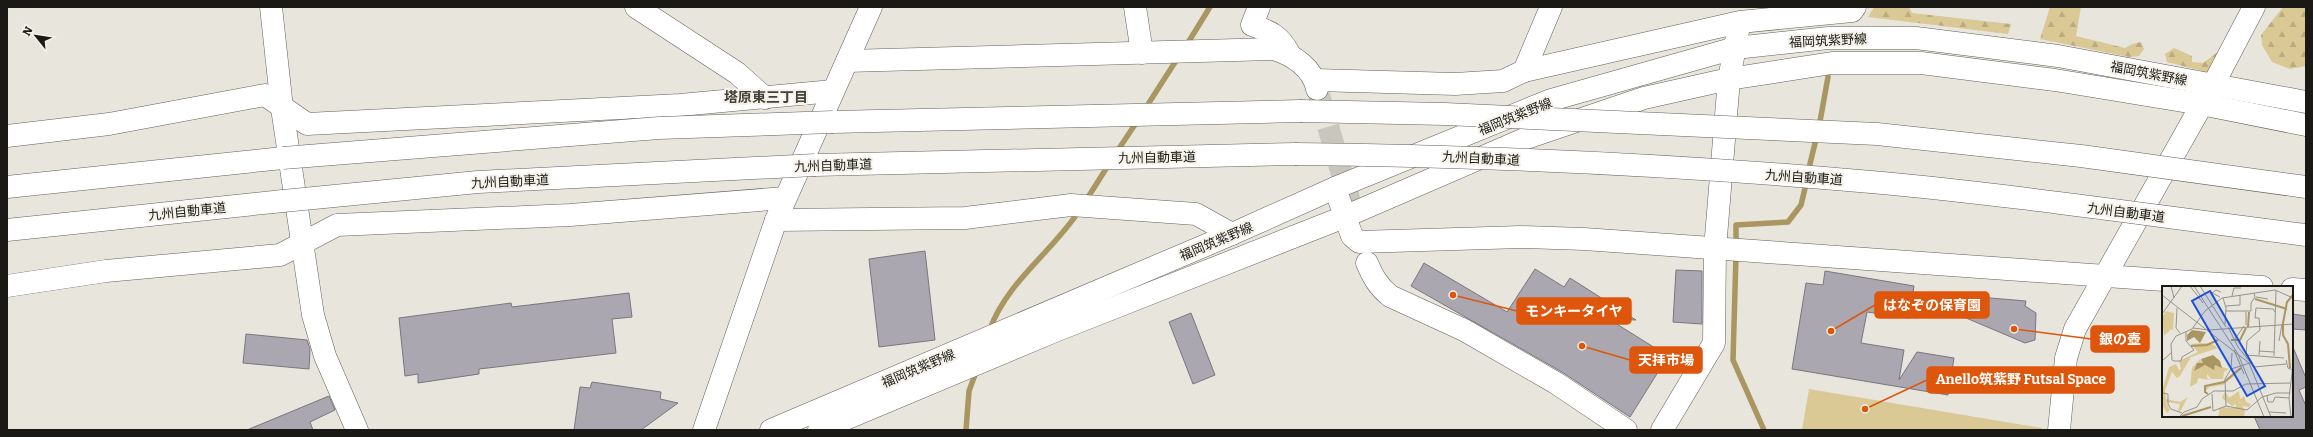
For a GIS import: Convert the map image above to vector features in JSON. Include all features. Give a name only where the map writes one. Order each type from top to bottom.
[{"type":"main road","points":[[271,7],[282,108],[315,322],[325,356],[357,430]]},
{"type":"main road","points":[[636,7],[737,73],[765,98]]},
{"type":"main road","points":[[704,430],[784,198],[871,7]]},
{"type":"main road","points":[[1135,7],[1142,53]]},
{"type":"main road","points":[[1259,7],[1252,25],[1270,32],[1282,40],[1289,54]]},
{"type":"main road","points":[[846,61],[1274,49],[1289,54],[1299,61],[1316,85],[1455,84],[1503,81],[1524,71],[1740,22],[1852,12],[1855,7]]},
{"type":"main road","points":[[2059,430],[2066,358],[2075,329],[2104,275],[2213,85],[2254,7]]},
{"type":"main road","points":[[1524,71],[1545,9]]},
{"type":"main road","points":[[1662,430],[1714,343],[1715,249],[1729,79],[1740,22]]},
{"type":"main road","name":"福岡筑紫野線","points":[[771,430],[1232,234],[1335,188],[1551,100],[1734,48],[1828,38],[1916,38],[2058,56],[2306,102]]},
{"type":"main road","name":"福岡筑紫野線","points":[[818,430],[1055,331],[1344,217],[1529,137],[1644,98],[1729,79],[1832,63],[1921,63],[2055,80],[2201,104],[2306,124]]},
{"type":"main road","points":[[7,136],[109,124],[265,95],[307,124],[680,105],[833,91]]},
{"type":"main road","points":[[7,187],[283,158],[659,128],[833,122],[1300,111],[1445,114],[1877,134],[2081,156],[2306,186]]},
{"type":"main road","name":"九州自動車道","points":[[7,230],[478,182],[815,165],[1295,154],[1446,156],[1684,168],[1872,182],[2306,235]]},
{"type":"main road","points":[[1335,188],[1352,236],[1359,242],[1521,237],[2104,275],[2249,286]]},
{"type":"main road","points":[[7,286],[106,271],[280,255],[337,225],[570,215],[784,198]]},
{"type":"main road","points":[[776,220],[965,218],[1071,205],[1196,214],[1232,234]]},
{"type":"main road","points":[[1367,263],[1374,279],[1390,296],[1470,334],[1556,383],[1626,430]]},
{"type":"main road","points":[[2293,289],[2306,290]]},
{"type":"green space","points":[[1874,7],[1909,7],[1912,13],[2011,24],[2008,34],[1868,17]]},
{"type":"green space","points":[[2050,7],[2081,7],[2076,36],[2125,48],[2132,44],[2141,42],[2144,49],[2139,56],[2129,57],[2040,39]]},
{"type":"green space","points":[[2283,7],[2306,7],[2306,66],[2290,69],[2272,62],[2262,45],[2261,35]]},
{"type":"green space","points":[[2174,48],[2192,56],[2192,62],[2203,63],[2223,48],[2210,73],[2167,62],[2165,54]]},
{"type":"green space","points":[[1809,389],[2042,428],[2041,430],[1802,430]]},
{"type":"building","points":[[925,251],[935,340],[879,347],[869,259]]},
{"type":"building","points":[[1424,263],[1507,312],[1535,269],[1564,287],[1570,278],[1636,320],[1607,318],[1668,356],[1630,417],[1562,372],[1411,286]]},
{"type":"building","points":[[1676,270],[1702,271],[1702,324],[1673,322]]},
{"type":"building","points":[[1825,271],[1914,286],[1909,318],[1867,312],[1861,343],[1904,350],[1899,380],[1917,352],[1954,358],[1948,395],[1792,369],[1806,283],[1823,285]]},
{"type":"building","points":[[629,293],[632,317],[612,319],[616,353],[479,369],[479,374],[418,383],[418,374],[405,376],[399,318],[511,303],[512,307]]},
{"type":"building","points":[[1955,295],[2026,301],[2025,306],[2036,313],[2035,340],[2025,343],[1952,312],[1953,309],[1946,308]]},
{"type":"building","points":[[1191,313],[1215,375],[1193,384],[1169,322]]},
{"type":"building","points":[[2293,314],[2306,316],[2306,330],[2293,329]]},
{"type":"building","points":[[246,334],[307,340],[310,349],[309,369],[243,363]]},
{"type":"building","points":[[2293,347],[2306,378],[2306,387],[2299,390],[2306,406],[2306,430],[2260,430],[2254,417],[2293,417]]},
{"type":"building","points":[[592,382],[661,392],[660,399],[678,403],[641,430],[574,430],[580,387],[590,388]]},
{"type":"building","points":[[329,396],[335,410],[310,422],[313,430],[247,430]]},
{"type":"waterway","points":[[1186,46],[1210,7]]},
{"type":"waterway","points":[[1145,109],[1179,56]]},
{"type":"waterway","points":[[1819,127],[1828,77]]},
{"type":"waterway","points":[[1116,153],[1138,120]]},
{"type":"waterway","points":[[1808,172],[1817,135]]},
{"type":"waterway","points":[[1085,202],[1109,164]]},
{"type":"waterway","points":[[1736,246],[1736,225],[1788,222],[1801,205],[1807,180]]},
{"type":"waterway","points":[[990,329],[1007,296],[1068,226],[1079,211]]},
{"type":"waterway","points":[[1736,255],[1733,360],[1764,430]]},
{"type":"waterway","points":[[966,430],[969,391],[976,372]]},
{"type":"tunnel","points":[[1319,95],[1350,202]]},
{"type":"place","name":"モンキータイヤ","points":[[1453,295]]},
{"type":"place","name":"銀の壺","points":[[2014,329]]},
{"type":"place","name":"はなぞの保育園","points":[[1831,331]]},
{"type":"place","name":"天拝市場","points":[[1582,346]]},
{"type":"place","name":"Anello筑紫野 Futsal Space","points":[[1865,409]]},
{"type":"district","name":"塔原東三丁目","points":[[766,97]]}]
